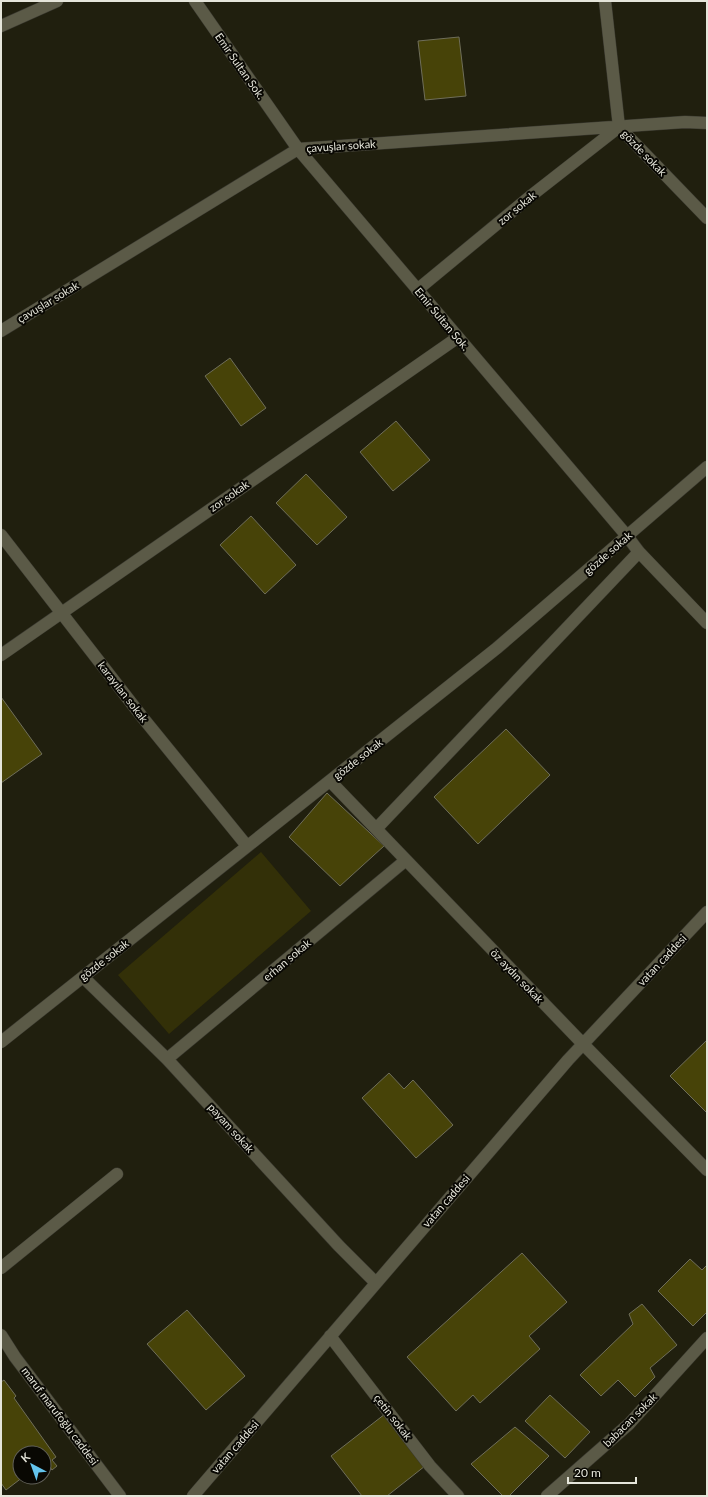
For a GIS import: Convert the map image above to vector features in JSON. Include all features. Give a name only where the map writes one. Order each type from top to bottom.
[{"type":"street","points":[[1,26],[57,1]]},
{"type":"street","name":"Emir Sultan Sok.","points":[[194,1],[298,149],[639,552],[707,623]]},
{"type":"street","name":"gözde sokak","points":[[605,1],[619,127],[707,218]]},
{"type":"street","name":"çavuşlar sokak","points":[[1,331],[298,149],[685,122],[707,123]]},
{"type":"street","name":"zor sokak","points":[[417,290],[532,195],[619,127]]},
{"type":"street","name":"zor sokak","points":[[1,655],[457,338]]},
{"type":"street","name":"gözde sokak","points":[[1,1042],[497,648],[707,467]]},
{"type":"street","name":"karayılan sokak","points":[[1,535],[61,613],[247,846]]},
{"type":"street","name":"gözde sokak","points":[[376,829],[639,552]]},
{"type":"street","name":"öz aydın sokak","points":[[330,781],[583,1044],[707,1170]]},
{"type":"street","name":"erhan sokak","points":[[167,1059],[406,860]]},
{"type":"street","name":"vatan caddesi","points":[[192,1496],[583,1044],[707,912]]},
{"type":"street","name":"payam sokak","points":[[83,977],[167,1059],[339,1246],[376,1283]]},
{"type":"street","points":[[1,1268],[117,1174]]},
{"type":"street","name":"maruf marufoğlu caddesi","points":[[1,1335],[15,1357],[120,1496]]},
{"type":"street","name":"çetin sokak","points":[[330,1336],[430,1466],[458,1496]]},
{"type":"street","name":"babacan sokak","points":[[547,1496],[629,1424],[707,1338]]},
{"type":"shaded area","points":[[261,852],[311,911],[169,1034],[118,975]]},
{"type":"building","points":[[459,37],[466,96],[425,100],[418,41]]},
{"type":"building","points":[[230,358],[266,408],[241,426],[205,376]]},
{"type":"building","points":[[396,421],[430,460],[393,491],[360,452]]},
{"type":"building","points":[[306,474],[347,517],[317,545],[276,503]]},
{"type":"building","points":[[251,516],[296,565],[265,594],[220,545]]},
{"type":"building","points":[[1,697],[42,754],[1,783]]},
{"type":"building","points":[[506,729],[550,775],[478,844],[434,797]]},
{"type":"building","points":[[327,793],[384,846],[340,886],[289,837]]},
{"type":"building","points":[[707,1040],[707,1113],[670,1076]]},
{"type":"building","points":[[389,1073],[404,1089],[413,1080],[453,1125],[416,1158],[362,1098]]},
{"type":"building","points":[[522,1253],[567,1302],[529,1336],[540,1349],[480,1403],[473,1395],[456,1411],[407,1357]]},
{"type":"building","points":[[690,1259],[702,1270],[707,1265],[707,1312],[693,1326],[658,1291]]},
{"type":"building","points":[[642,1304],[677,1345],[650,1368],[655,1377],[635,1397],[618,1380],[601,1396],[580,1375],[633,1324],[629,1314]]},
{"type":"building","points":[[187,1310],[245,1376],[206,1410],[147,1344]]},
{"type":"building","points":[[4,1380],[16,1396],[14,1398],[47,1445],[12,1445],[13,1485],[6,1490],[1,1483],[1,1382]]},
{"type":"building","points":[[550,1395],[590,1432],[565,1458],[525,1421]]},
{"type":"building","points":[[385,1414],[425,1466],[387,1496],[362,1496],[331,1456]]},
{"type":"building","points":[[515,1427],[549,1456],[509,1496],[503,1496],[471,1464]]},
{"type":"building","points":[[52,1451],[56,1457],[52,1460]]},
{"type":"building","points":[[52,1460],[57,1466],[52,1470]]}]
